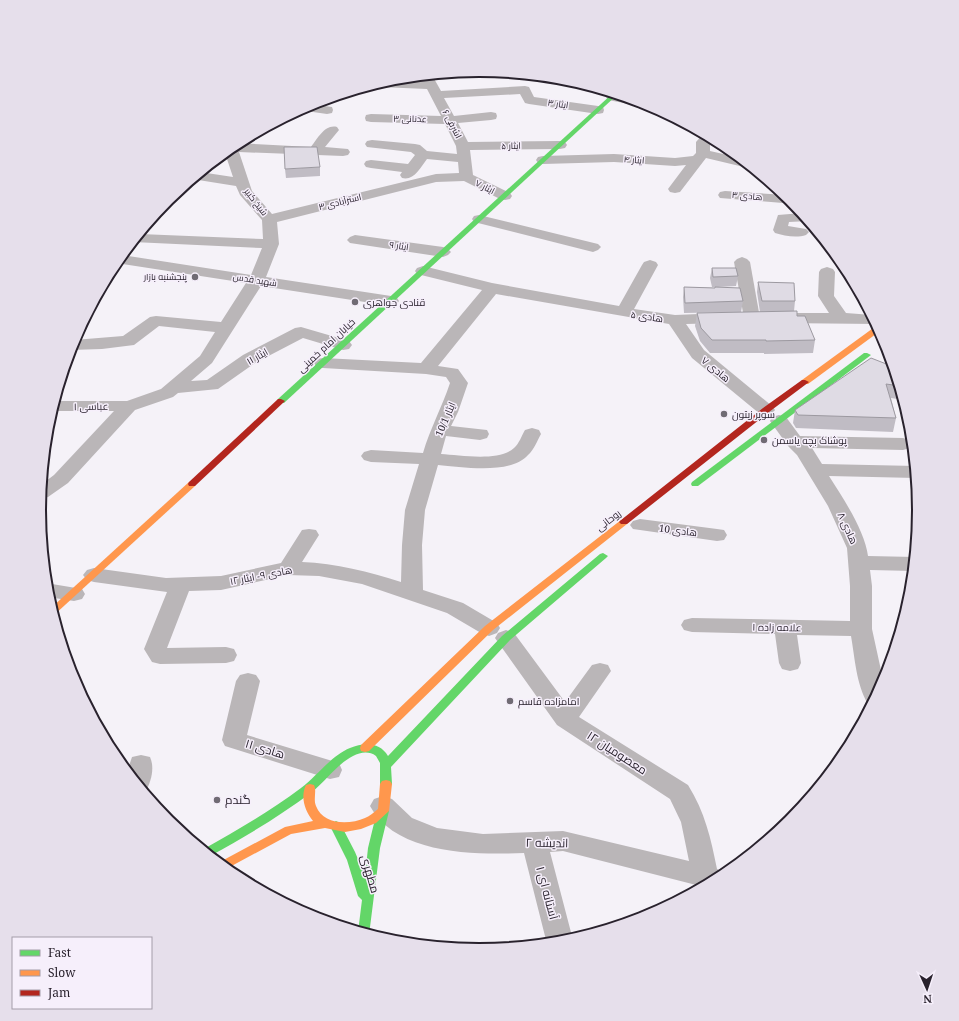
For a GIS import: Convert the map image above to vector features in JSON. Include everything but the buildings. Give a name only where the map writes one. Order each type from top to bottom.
[{"type":"main road","name":"خیابان امام خمینی","points":[[57,608],[611,97]]},
{"type":"main road","name":"روحانی","points":[[688,489],[772,415],[811,377],[874,332]]},
{"type":"main road","name":"روحانی","points":[[365,748],[497,633],[772,415],[868,363],[875,348]]},
{"type":"main road","points":[[811,377],[828,384]]},
{"type":"main road","name":"روحانی","points":[[387,764],[497,633],[610,551]]},
{"type":"main road","points":[[211,850],[252,828],[310,788],[346,755],[355,750],[365,748],[376,751],[384,756],[387,764],[383,808],[374,848],[367,907]]},
{"type":"main road","points":[[310,788],[308,796],[312,812],[326,823],[336,826],[346,827],[367,822],[383,808]]},
{"type":"main road","points":[[228,863],[289,830],[326,823]]},
{"type":"main road","name":"مطهری","points":[[336,826],[350,849],[359,875],[367,907],[365,928]]},
{"type":"street","points":[[399,84],[432,85]]},
{"type":"street","name":"ایثار ۳","points":[[432,85],[518,88],[528,100],[598,110]]},
{"type":"street","name":"اشرفی ۶","points":[[432,85],[464,152],[466,177]]},
{"type":"street","points":[[317,109],[327,110]]},
{"type":"street","name":"عدنانی ۳","points":[[371,118],[450,120],[491,116]]},
{"type":"street","points":[[388,131],[397,119]]},
{"type":"street","points":[[315,151],[332,130]]},
{"type":"street","points":[[371,164],[410,176],[424,136]]},
{"type":"street","points":[[675,188],[700,157],[704,140]]},
{"type":"street","name":"ایثار ۵","points":[[372,144],[419,151],[464,152],[560,145]]},
{"type":"street","points":[[243,148],[343,152]]},
{"type":"street","name":"شیخ کبیر","points":[[172,388],[206,359],[256,281],[271,244],[269,219],[245,192],[233,155]]},
{"type":"street","name":"ایثار ۴","points":[[543,160],[614,158],[675,162],[700,157],[737,162]]},
{"type":"street","name":"استرآبادی ٣","points":[[269,219],[410,176],[436,178],[466,177]]},
{"type":"street","points":[[204,177],[242,183]]},
{"type":"street","name":"ایثار ۷","points":[[466,177],[505,196]]},
{"type":"street","name":"هادی ۳","points":[[725,195],[781,199]]},
{"type":"street","points":[[798,217],[783,218],[780,230],[801,232]]},
{"type":"street","points":[[479,219],[593,247]]},
{"type":"street","points":[[143,238],[271,244]]},
{"type":"street","name":"ایثار ۹","points":[[356,240],[443,252]]},
{"type":"street","name":"شهید قدس","points":[[127,259],[256,281],[391,301]]},
{"type":"street","points":[[742,262],[740,292],[752,318]]},
{"type":"street","points":[[624,312],[650,265]]},
{"type":"street","name":"هادی ۵","points":[[423,272],[492,288],[675,320],[752,318],[840,318],[868,320]]},
{"type":"street","points":[[826,272],[826,296],[840,318]]},
{"type":"street","points":[[426,369],[492,288]]},
{"type":"street","name":"هادی ۷","points":[[675,320],[698,354],[772,415]]},
{"type":"street","points":[[79,345],[102,344],[128,340],[156,321],[226,328]]},
{"type":"street","name":"ایثار ۱۱","points":[[172,388],[212,385],[250,359],[301,332],[342,346]]},
{"type":"street","name":"ایثار 10/1","points":[[323,363],[426,369],[452,374],[459,383],[449,412],[439,430],[415,510],[412,545],[412,594]]},
{"type":"street","points":[[47,489],[61,479],[129,406],[167,393],[172,388]]},
{"type":"street","name":"عباسی ۱","points":[[59,406],[129,406]]},
{"type":"street","name":"هادی ۸","points":[[772,415],[794,442],[805,452],[841,513],[858,548],[862,586],[861,629],[879,676]]},
{"type":"street","points":[[439,430],[480,434]]},
{"type":"street","points":[[371,456],[431,458],[481,462],[505,461],[522,452],[532,434]]},
{"type":"street","points":[[794,442],[903,444]]},
{"type":"street","points":[[816,470],[911,472]]},
{"type":"street","name":"هادی 10","points":[[642,524],[717,535]]},
{"type":"street","points":[[288,568],[309,535]]},
{"type":"street","points":[[859,563],[909,564]]},
{"type":"street","name":"هادی ۹- ایثار ۱۲","points":[[94,575],[166,585],[221,583],[288,568],[319,569],[366,578],[455,608],[497,633]]},
{"type":"street","points":[[181,584],[155,649],[160,656],[226,655]]},
{"type":"street","points":[[53,591],[74,594]]},
{"type":"street","name":"علامه زاده ۱","points":[[692,625],[861,629]]},
{"type":"street","points":[[785,627],[790,662]]},
{"type":"street","name":"معصومیان ۱۲","points":[[497,633],[565,720],[679,792],[688,804],[710,877]]},
{"type":"street","points":[[565,720],[600,671]]},
{"type":"street","name":"هادی ۱۱","points":[[248,681],[234,740],[330,770]]},
{"type":"street","name":"اندیشه ۲","points":[[383,808],[403,825],[436,838],[483,844],[563,841],[708,878]]},
{"type":"street","name":"آستانه ای ۱","points":[[534,842],[558,937]]},
{"type":"traffic: fast","points":[[281,401],[611,98]]},
{"type":"traffic: fast","points":[[695,484],[867,355]]},
{"type":"traffic: fast","points":[[387,764],[506,638],[603,556]]},
{"type":"traffic: fast","points":[[211,850],[286,805],[316,782],[343,757],[354,751],[369,748],[380,753],[384,758],[385,763],[386,784]]},
{"type":"traffic: fast","points":[[365,928],[374,848],[383,811]]},
{"type":"traffic: fast","points":[[336,826],[353,860],[364,896]]},
{"type":"traffic: slow","points":[[805,382],[874,332]]},
{"type":"traffic: slow","points":[[57,608],[192,484]]},
{"type":"traffic: slow","points":[[365,748],[489,628],[624,522]]},
{"type":"traffic: slow","points":[[310,788],[310,805],[316,817],[329,825],[345,827],[361,825],[374,819],[383,811],[386,784]]},
{"type":"traffic: slow","points":[[228,863],[289,830],[326,823]]},
{"type":"traffic: jam","points":[[624,522],[766,410],[805,382]]},
{"type":"traffic: jam","points":[[192,484],[281,401]]},
{"type":"place","name":"پنجشنبه بازار","points":[[195,277]]},
{"type":"place","name":"قنادی جواهری","points":[[355,302]]},
{"type":"place","name":"سوپر زیتون","points":[[724,414]]},
{"type":"place","name":"پوشاک بچه یاسمن","points":[[764,440]]},
{"type":"place","name":"امامزاده قاسم","points":[[510,701]]},
{"type":"place","name":"گندم","points":[[217,800]]}]
